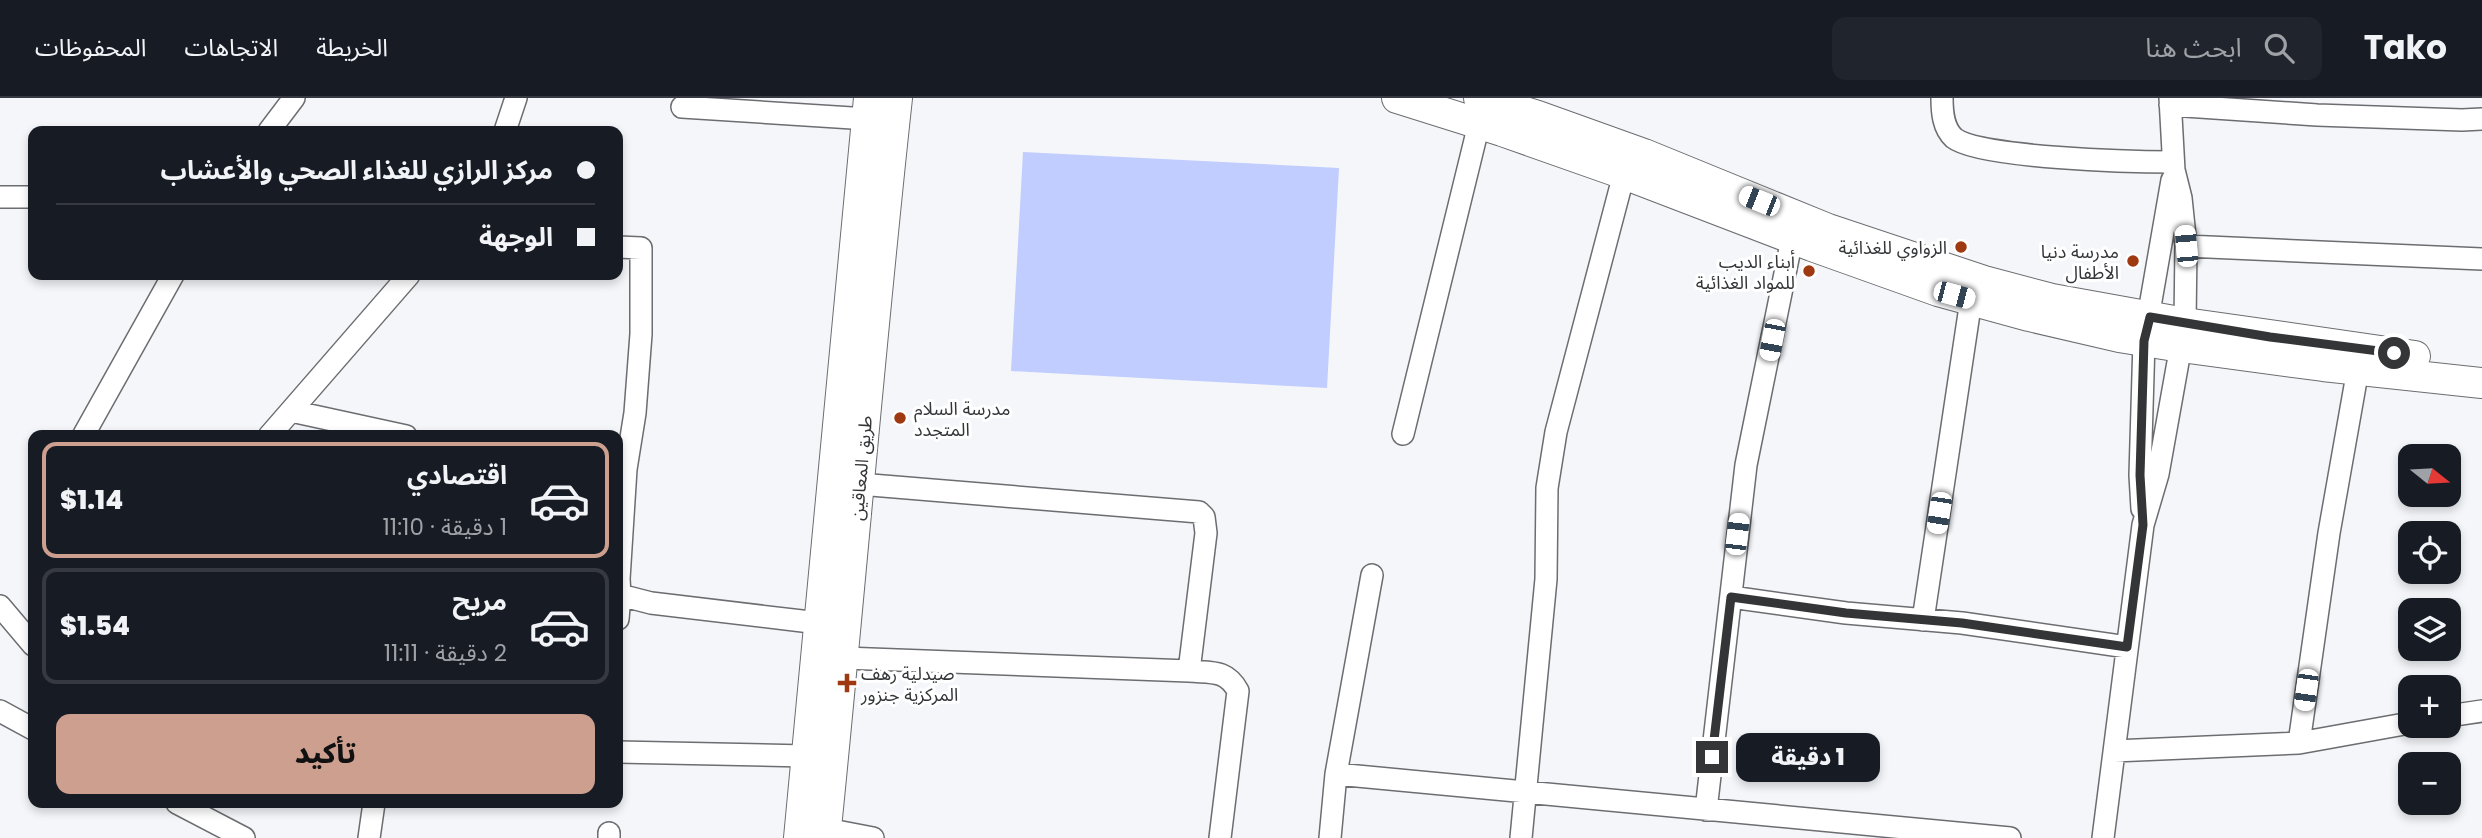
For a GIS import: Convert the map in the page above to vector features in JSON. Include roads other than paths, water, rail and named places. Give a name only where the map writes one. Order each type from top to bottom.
[{"type":"street","points":[[273,126],[294,98]]},
{"type":"street","name":"طريق المعاقين","points":[[816,835],[844,658],[877,281],[897,98]]},
{"type":"street","points":[[1396,98],[1479,111],[1538,116],[1644,154],[1828,229],[1984,281],[2147,329]]},
{"type":"street","points":[[1942,98],[1945,126],[1960,142],[2043,156],[2174,166]]},
{"type":"street","points":[[506,126],[510,99]]},
{"type":"street","points":[[2103,838],[2143,525],[2158,474],[2183,335],[2186,246],[2181,198],[2174,166],[2170,102],[2317,115],[2482,119]]},
{"type":"street","points":[[682,107],[868,109]]},
{"type":"street","name":"طريق المعاقين","points":[[816,835],[807,756],[868,109]]},
{"type":"street","points":[[1479,111],[1624,174],[1792,239],[1938,291],[2029,316],[2147,329],[2358,369],[2482,383]]},
{"type":"street","points":[[1403,434],[1479,111]]},
{"type":"street","points":[[2143,525],[2140,475],[2147,329],[2174,166]]},
{"type":"street","points":[[1521,838],[1546,579],[1547,488],[1556,432],[1624,174]]},
{"type":"street","points":[[0,197],[28,197]]},
{"type":"street","points":[[1706,810],[1746,465],[1792,239]]},
{"type":"street","points":[[2186,246],[2482,258]]},
{"type":"street","points":[[623,247],[641,248],[641,334],[635,413],[623,464]]},
{"type":"street","points":[[86,430],[170,280]]},
{"type":"street","points":[[274,430],[405,280]]},
{"type":"street","points":[[1923,620],[1971,300]]},
{"type":"street","points":[[2183,335],[2482,363]]},
{"type":"street","points":[[2299,743],[2329,533],[2358,369]]},
{"type":"street","points":[[291,411],[378,430]]},
{"type":"street","points":[[859,484],[1199,512],[1204,517],[1206,533],[1189,671]]},
{"type":"street","points":[[1330,838],[1336,774],[1372,575]]},
{"type":"street","points":[[623,596],[651,603],[819,623]]},
{"type":"street","points":[[1731,597],[1846,613],[1962,623],[2127,647]]},
{"type":"street","points":[[0,606],[28,639]]},
{"type":"street","points":[[844,658],[1189,671],[1225,676],[1232,680],[1238,691],[1220,838]]},
{"type":"street","points":[[2461,714],[2482,710]]},
{"type":"street","points":[[0,711],[28,726]]},
{"type":"street","points":[[2114,751],[2299,743],[2398,725]]},
{"type":"street","points":[[623,752],[807,756]]},
{"type":"street","points":[[1336,774],[2010,838]]},
{"type":"street","points":[[187,808],[244,838]]},
{"type":"street","points":[[369,838],[373,808]]},
{"type":"street","points":[[816,835],[873,838]]},
{"type":"place","name":"الزواوي للغذائية","points":[[1961,247]]},
{"type":"place","name":"مدرسة دنيا الأطفال","points":[[2133,261]]},
{"type":"place","name":"أبناء الديب للمواد الغذائية","points":[[1809,271]]},
{"type":"place","name":"مدرسة السلام المتجدد","points":[[900,418]]},
{"type":"place","name":"صيدلية رهف المركزية جنزور","points":[[847,683]]}]
